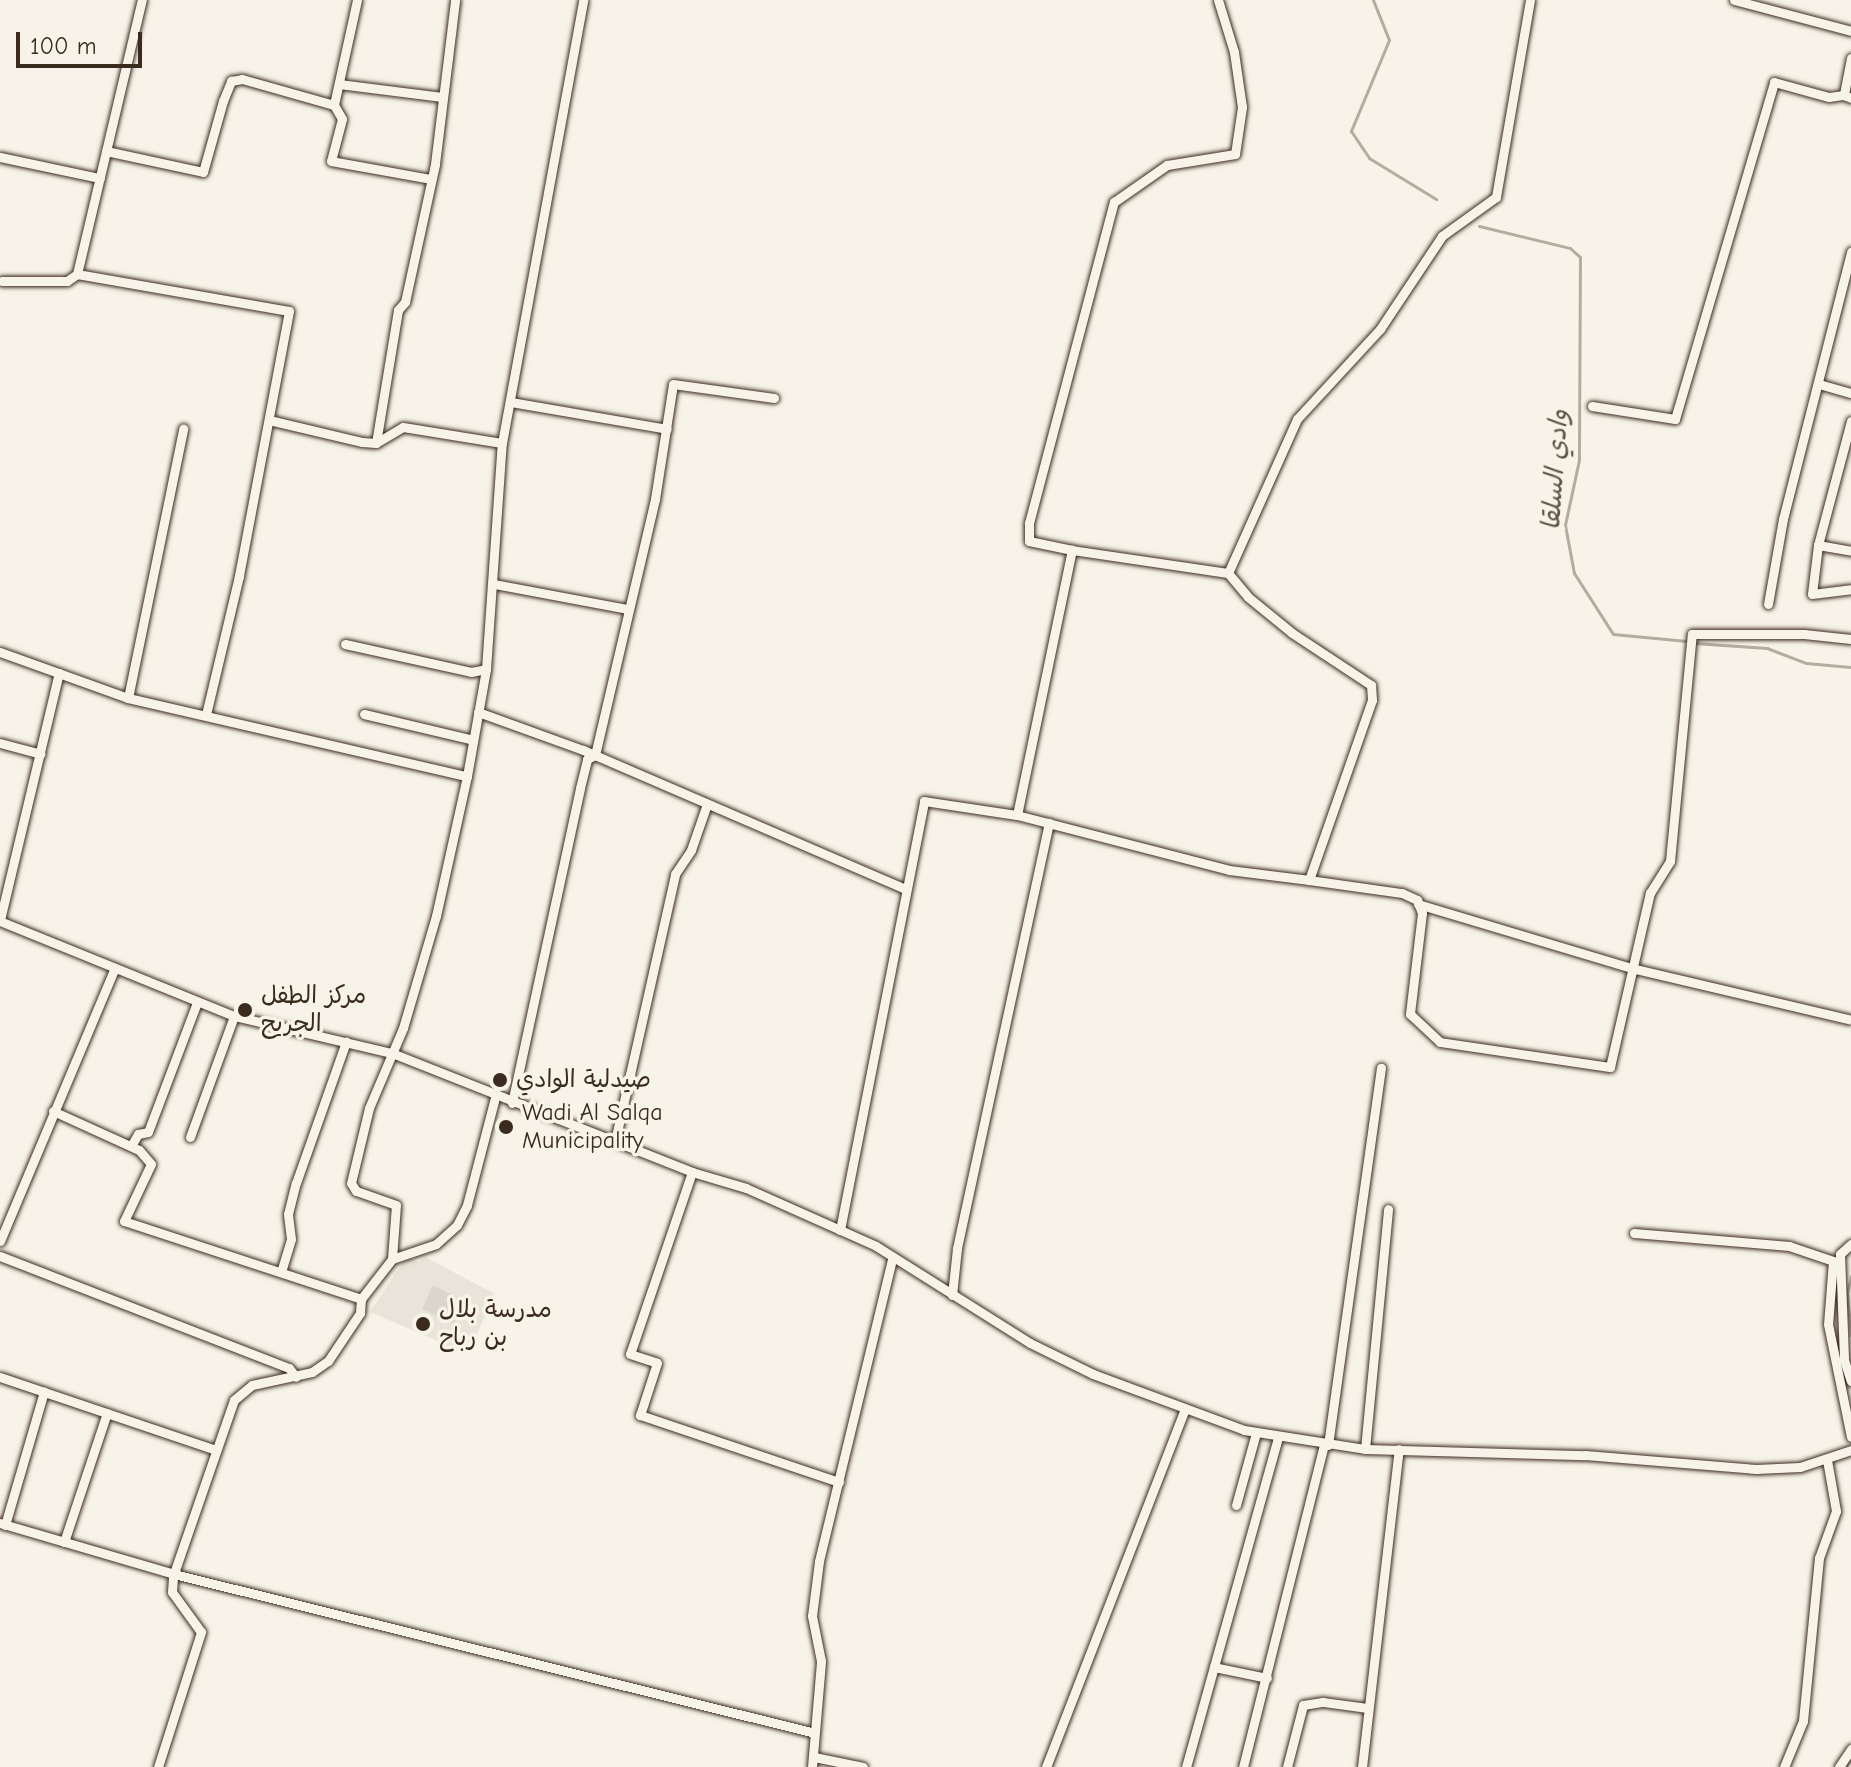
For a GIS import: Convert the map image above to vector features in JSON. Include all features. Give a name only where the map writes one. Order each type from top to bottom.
[{"type":"street","points":[[2,281],[67,281],[77,274],[142,0]]},
{"type":"street","points":[[357,0],[334,105],[342,119],[331,161],[431,179]]},
{"type":"street","points":[[376,443],[398,310],[405,302],[431,179],[455,0]]},
{"type":"street","points":[[392,1259],[396,1205],[356,1191],[351,1183],[369,1108],[392,1053],[436,916],[467,776],[470,739],[486,669],[502,443],[583,0]]},
{"type":"street","points":[[1218,0],[1234,52],[1242,107],[1237,149],[1231,159],[1167,165],[1114,202],[1029,523],[1029,541],[1228,573],[1248,597],[1292,633],[1371,685],[1372,700],[1309,880]]},
{"type":"street","points":[[1228,573],[1297,419],[1380,329],[1442,236],[1496,197],[1530,0]]},
{"type":"street","points":[[1734,0],[1851,31]]},
{"type":"street","points":[[1592,406],[1675,419],[1774,82],[1829,97],[1848,97],[1851,58]]},
{"type":"street","points":[[106,151],[203,172],[231,81],[242,79],[334,105]]},
{"type":"street","points":[[339,84],[442,97]]},
{"type":"street","points":[[0,157],[100,178]]},
{"type":"street","points":[[1768,604],[1783,519],[1851,252]]},
{"type":"street","points":[[77,274],[289,311],[218,678],[206,714]]},
{"type":"street","points":[[595,755],[667,429],[673,384],[774,398]]},
{"type":"street","points":[[1819,384],[1851,393]]},
{"type":"street","points":[[511,402],[667,429]]},
{"type":"street","points":[[269,420],[376,443]]},
{"type":"street","points":[[1851,421],[1818,545],[1812,594],[1851,589]]},
{"type":"street","points":[[376,443],[394,427],[403,427],[502,443]]},
{"type":"street","points":[[128,698],[183,429]]},
{"type":"street","points":[[1818,545],[1851,551]]},
{"type":"street","points":[[1017,815],[1072,550]]},
{"type":"street","points":[[494,584],[628,609]]},
{"type":"street","points":[[1418,904],[1422,913],[1410,1014],[1440,1042],[1610,1067],[1635,969],[1650,893],[1670,861],[1692,634],[1804,634],[1851,639]]},
{"type":"street","points":[[345,644],[471,672],[486,669]]},
{"type":"street","points":[[0,652],[128,698],[467,776]]},
{"type":"street","points":[[59,673],[0,921],[234,1016],[392,1053],[692,1172],[746,1188],[840,1230],[1030,1343],[1184,1411],[1256,1433],[1365,1449],[1585,1455],[1756,1469],[1800,1467],[1851,1450]]},
{"type":"street","points":[[478,712],[595,755],[906,889]]},
{"type":"street","points":[[364,714],[470,739]]},
{"type":"street","points":[[0,743],[41,754]]},
{"type":"street","points":[[512,1103],[580,788],[587,759],[595,755]]},
{"type":"street","points":[[840,1230],[924,801],[1017,815],[1229,870],[1402,893],[1418,904],[1635,969],[1849,1019]]},
{"type":"street","points":[[615,1141],[675,874],[691,850],[707,804]]},
{"type":"street","points":[[952,1295],[957,1248],[1049,823]]},
{"type":"street","points":[[0,1241],[115,968]]},
{"type":"street","points":[[131,1146],[138,1134],[148,1132],[197,1002]]},
{"type":"street","points":[[190,1137],[234,1016]]},
{"type":"street","points":[[281,1272],[291,1239],[288,1214],[296,1183],[346,1042]]},
{"type":"street","points":[[1243,1767],[1267,1678],[1291,1559],[1326,1445],[1381,1068]]},
{"type":"street","points":[[158,1767],[201,1632],[172,1592],[174,1574],[207,1490],[216,1450],[242,1392],[296,1377],[328,1361],[360,1313],[361,1299],[392,1259],[436,1244],[457,1225],[467,1205],[496,1094]]},
{"type":"street","points":[[53,1111],[131,1146],[151,1164],[124,1221],[361,1299]]},
{"type":"street","points":[[692,1172],[630,1354],[657,1363],[640,1415],[839,1482]]},
{"type":"street","points":[[1365,1449],[1388,1209]]},
{"type":"street","points":[[1634,1233],[1789,1246],[1833,1261],[1828,1324],[1851,1437]]},
{"type":"street","points":[[1851,1244],[1840,1254],[1844,1360],[1851,1381]]},
{"type":"street","points":[[0,1256],[289,1368],[296,1377]]},
{"type":"street","points":[[863,1767],[813,1762],[821,1661],[812,1616],[819,1561],[892,1260]]},
{"type":"street","points":[[0,1377],[216,1450]]},
{"type":"street","points":[[44,1392],[3,1524],[174,1574],[815,1733]]},
{"type":"street","points":[[1046,1767],[1184,1411]]},
{"type":"street","points":[[64,1542],[107,1413]]},
{"type":"street","points":[[1236,1505],[1256,1433]]},
{"type":"street","points":[[1186,1767],[1278,1437]]},
{"type":"street","points":[[1362,1767],[1399,1449]]},
{"type":"street","points":[[1784,1767],[1803,1721],[1819,1558],[1836,1511],[1827,1460]]},
{"type":"street","points":[[1214,1667],[1267,1678]]},
{"type":"street","points":[[1287,1767],[1303,1705],[1323,1702],[1367,1708]]},
{"type":"street","points":[[1839,1767],[1851,1749]]},
{"type":"shaded area","points":[[406,1257],[419,1262],[425,1257],[495,1294],[468,1354],[370,1312]]},
{"type":"shaded area","points":[[433,1285],[465,1301],[454,1324],[422,1309]]},
{"type":"waterway","name":"وادي السلقا","points":[[1373,0],[1389,40],[1351,131],[1369,158],[1436,199]]},
{"type":"waterway","name":"وادي السلقا","points":[[1479,226],[1570,248],[1580,257],[1579,460],[1565,525],[1574,573],[1613,634],[1687,641]]},
{"type":"waterway","name":"وادي السلقا","points":[[1694,643],[1767,648],[1806,663],[1851,667]]},
{"type":"waterway","name":"وادي السلقا","points":[[1851,1276],[1847,1294],[1851,1336]]},
{"type":"waterway","name":"وادي السلقا","points":[[1845,1767],[1851,1758]]},
{"type":"place","name":"مركز الطفل الجريح","points":[[245,1010]]},
{"type":"place","name":"صيدلية الوادي","points":[[500,1080]]},
{"type":"place","name":"Wadi Al Salqa Municipality","points":[[506,1127]]},
{"type":"place","name":"مدرسة بلال بن رباح","points":[[423,1324]]}]
